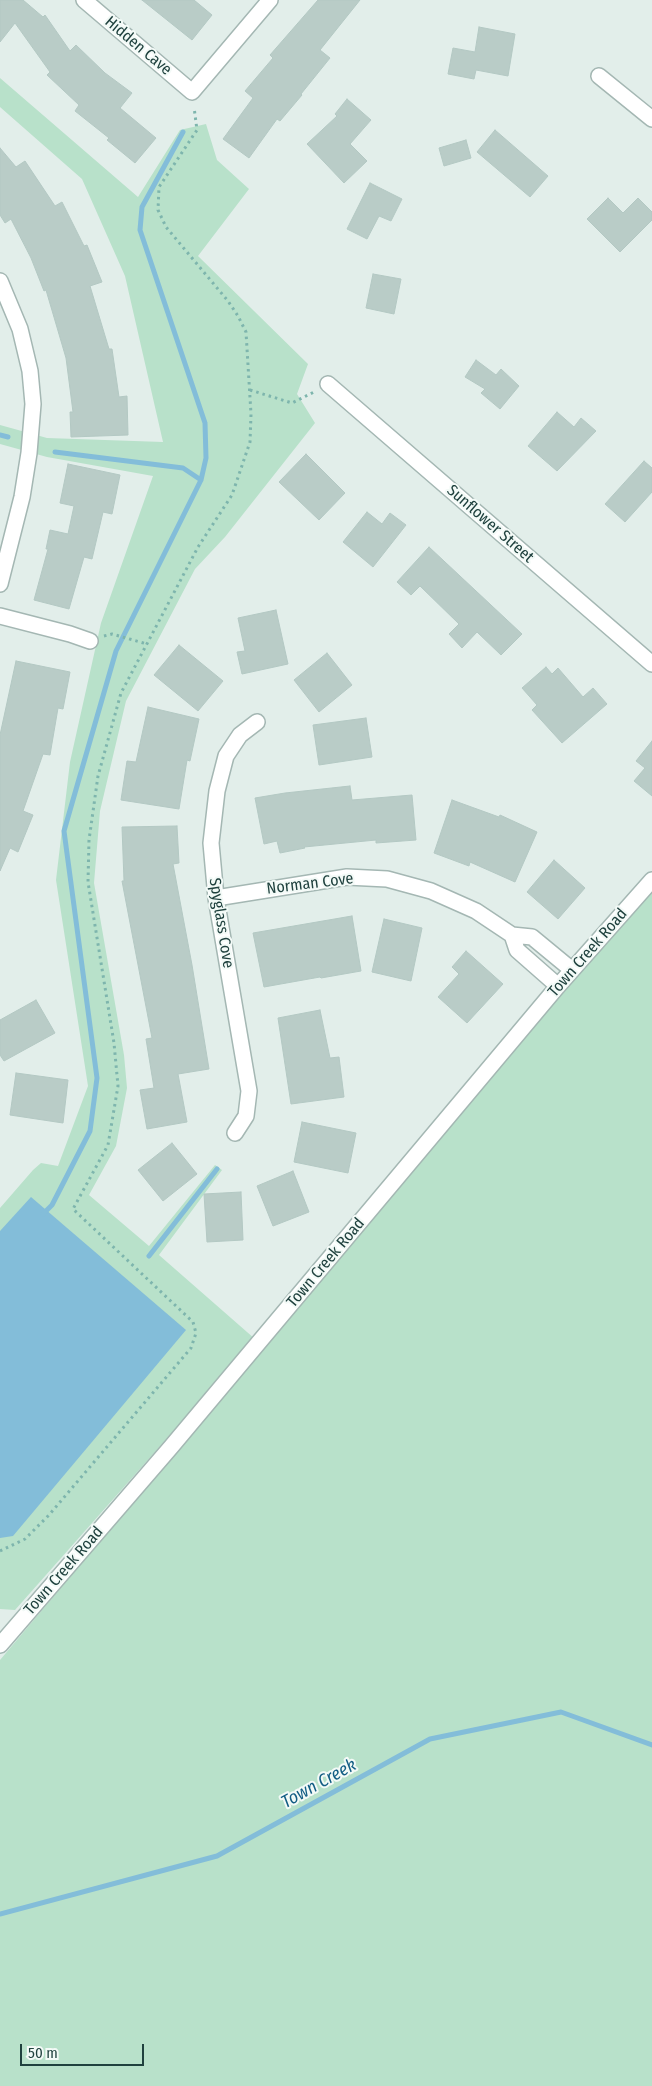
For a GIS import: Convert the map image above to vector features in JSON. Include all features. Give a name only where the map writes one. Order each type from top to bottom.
[{"type":"street","name":"Hidden Cave","points":[[84,0],[192,92]]},
{"type":"street","points":[[192,92],[270,0]]},
{"type":"street","points":[[599,76],[652,120]]},
{"type":"street","points":[[0,281],[20,330],[30,371],[33,404],[29,453],[22,497],[0,584]]},
{"type":"street","name":"Sunflower Street","points":[[328,384],[652,664]]},
{"type":"street","points":[[0,616],[70,634],[90,642]]},
{"type":"street","name":"Spyglass Cove","points":[[235,1134],[246,1116],[249,1091],[216,898],[211,843],[217,791],[226,756],[240,735],[256,722]]},
{"type":"street","name":"Norman Cove","points":[[216,898],[347,877],[387,879],[431,891],[476,911],[512,935],[532,937],[572,970]]},
{"type":"street","name":"Town Creek Road","points":[[1,1642],[172,1447],[558,986],[652,880]]},
{"type":"street","name":"Norman Cove","points":[[512,935],[517,950],[558,986]]},
{"type":"path","points":[[0,1551],[25,1539],[49,1515],[191,1348],[196,1334],[193,1322],[73,1209],[108,1145],[118,1086],[114,1043],[88,882],[89,840],[98,776],[121,693],[198,547],[232,495],[250,442],[251,414],[246,332],[238,316],[166,227],[158,210],[159,187],[197,130],[192,92]]},
{"type":"path","points":[[250,390],[292,403],[301,400],[328,384]]},
{"type":"path","points":[[90,642],[112,634],[148,644]]},
{"type":"green space","points":[[0,78],[138,197],[180,130],[206,124],[217,160],[249,189],[198,256],[308,364],[297,394],[315,423],[225,537],[195,569],[126,701],[100,811],[94,883],[124,1055],[127,1088],[116,1146],[89,1195],[149,1246],[215,1165],[222,1170],[159,1255],[255,1339],[15,1610],[0,1609],[0,1208],[41,1163],[58,1166],[88,1086],[56,880],[70,762],[101,623],[153,476],[47,457],[0,444],[0,425],[47,438],[163,442],[125,276],[82,179],[0,107]]},
{"type":"green space","points":[[652,887],[652,2086],[0,2086],[0,1660]]},
{"type":"water","points":[[31,1197],[186,1330],[13,1536],[0,1538],[0,1231]]},
{"type":"building","points":[[0,0],[23,0],[43,17],[45,15],[70,51],[76,45],[105,73],[132,93],[120,108],[156,138],[135,163],[107,140],[109,138],[75,111],[79,105],[47,75],[50,72],[15,23],[0,42]]},
{"type":"building","points":[[142,0],[194,0],[212,15],[192,40]]},
{"type":"building","points":[[318,0],[360,0],[320,50],[330,58],[280,121],[277,119],[249,158],[223,139],[253,98],[245,91],[273,58],[270,55]]},
{"type":"building","points":[[479,27],[515,34],[508,76],[476,70],[474,79],[448,74],[453,48],[475,52]]},
{"type":"building","points":[[347,99],[371,120],[350,144],[367,161],[344,183],[307,144],[337,116],[335,114]]},
{"type":"building","points":[[495,130],[548,176],[530,197],[477,152]]},
{"type":"building","points":[[466,140],[471,158],[444,166],[439,148]]},
{"type":"building","points":[[0,148],[16,167],[25,161],[55,206],[62,202],[84,246],[87,245],[102,282],[90,286],[109,349],[112,349],[119,397],[127,396],[128,435],[71,437],[70,412],[73,412],[66,358],[46,290],[44,291],[31,258],[11,219],[5,223],[0,215]]},
{"type":"building","points":[[370,183],[402,199],[391,221],[379,216],[367,239],[347,229]]},
{"type":"building","points":[[608,198],[623,213],[638,198],[652,212],[652,220],[620,252],[587,219]]},
{"type":"building","points":[[373,274],[401,279],[394,314],[366,308]]},
{"type":"building","points":[[476,360],[496,375],[501,369],[519,386],[500,409],[481,393],[485,389],[465,377]]},
{"type":"building","points":[[557,412],[574,427],[581,418],[596,431],[557,471],[528,446]]},
{"type":"building","points":[[306,454],[345,493],[319,520],[279,482]]},
{"type":"building","points":[[644,461],[652,468],[652,492],[625,522],[605,504]]},
{"type":"building","points":[[68,464],[120,475],[112,514],[103,512],[92,559],[84,557],[69,609],[34,600],[48,549],[46,549],[50,530],[68,534],[74,506],[60,503]]},
{"type":"building","points":[[367,512],[382,524],[390,513],[406,525],[373,567],[343,542]]},
{"type":"building","points":[[429,547],[522,634],[501,655],[477,632],[462,648],[449,634],[459,624],[420,586],[411,595],[397,582]]},
{"type":"building","points":[[276,610],[288,664],[242,674],[237,652],[245,651],[238,618]]},
{"type":"building","points":[[179,645],[223,681],[198,711],[154,675]]},
{"type":"building","points":[[327,653],[352,685],[319,712],[294,680]]},
{"type":"building","points":[[16,661],[70,672],[63,709],[58,708],[50,755],[43,754],[23,811],[33,815],[18,852],[10,848],[0,871],[0,735]]},
{"type":"building","points":[[546,667],[552,674],[558,668],[583,697],[593,688],[607,704],[562,743],[532,710],[537,705],[522,688]]},
{"type":"building","points":[[148,707],[199,719],[190,761],[187,760],[179,809],[121,800],[127,761],[136,762]]},
{"type":"building","points":[[366,718],[372,757],[319,765],[313,725]]},
{"type":"building","points":[[652,741],[652,796],[634,781],[645,768],[636,761]]},
{"type":"building","points":[[350,786],[352,800],[412,795],[416,840],[376,843],[376,840],[304,847],[280,853],[277,841],[264,844],[255,798]]},
{"type":"building","points":[[452,800],[499,817],[500,815],[537,832],[515,882],[470,862],[469,866],[434,853]]},
{"type":"building","points":[[177,826],[179,863],[173,864],[209,1069],[178,1074],[187,1122],[147,1129],[140,1090],[154,1088],[146,1039],[152,1038],[122,881],[124,881],[122,827]]},
{"type":"building","points":[[554,860],[585,888],[558,919],[527,892]]},
{"type":"building","points":[[352,916],[361,971],[264,987],[253,933]]},
{"type":"building","points":[[384,919],[422,928],[411,981],[372,972]]},
{"type":"building","points":[[466,951],[503,984],[467,1023],[438,997],[459,974],[452,967]]},
{"type":"building","points":[[36,1000],[55,1033],[4,1061],[0,1055],[0,1020]]},
{"type":"building","points":[[320,1010],[330,1058],[339,1057],[344,1097],[291,1104],[278,1018]]},
{"type":"building","points":[[16,1073],[68,1080],[63,1123],[10,1115]]},
{"type":"building","points":[[302,1122],[356,1133],[348,1173],[294,1162]]},
{"type":"building","points":[[172,1143],[197,1174],[163,1201],[138,1170]]},
{"type":"building","points":[[293,1171],[309,1212],[273,1226],[257,1186]]},
{"type":"building","points":[[241,1192],[243,1240],[207,1242],[204,1194]]},
{"type":"waterway","points":[[43,1214],[52,1205],[90,1131],[97,1078],[64,831],[116,651],[201,480],[206,458],[205,423],[140,230],[142,207],[183,132]]},
{"type":"waterway","points":[[0,435],[8,437]]},
{"type":"waterway","points":[[55,452],[183,468],[201,480]]},
{"type":"waterway","points":[[149,1256],[217,1169]]},
{"type":"waterway","name":"Town Creek","points":[[0,1914],[217,1856],[430,1739],[561,1712],[652,1745]]}]
